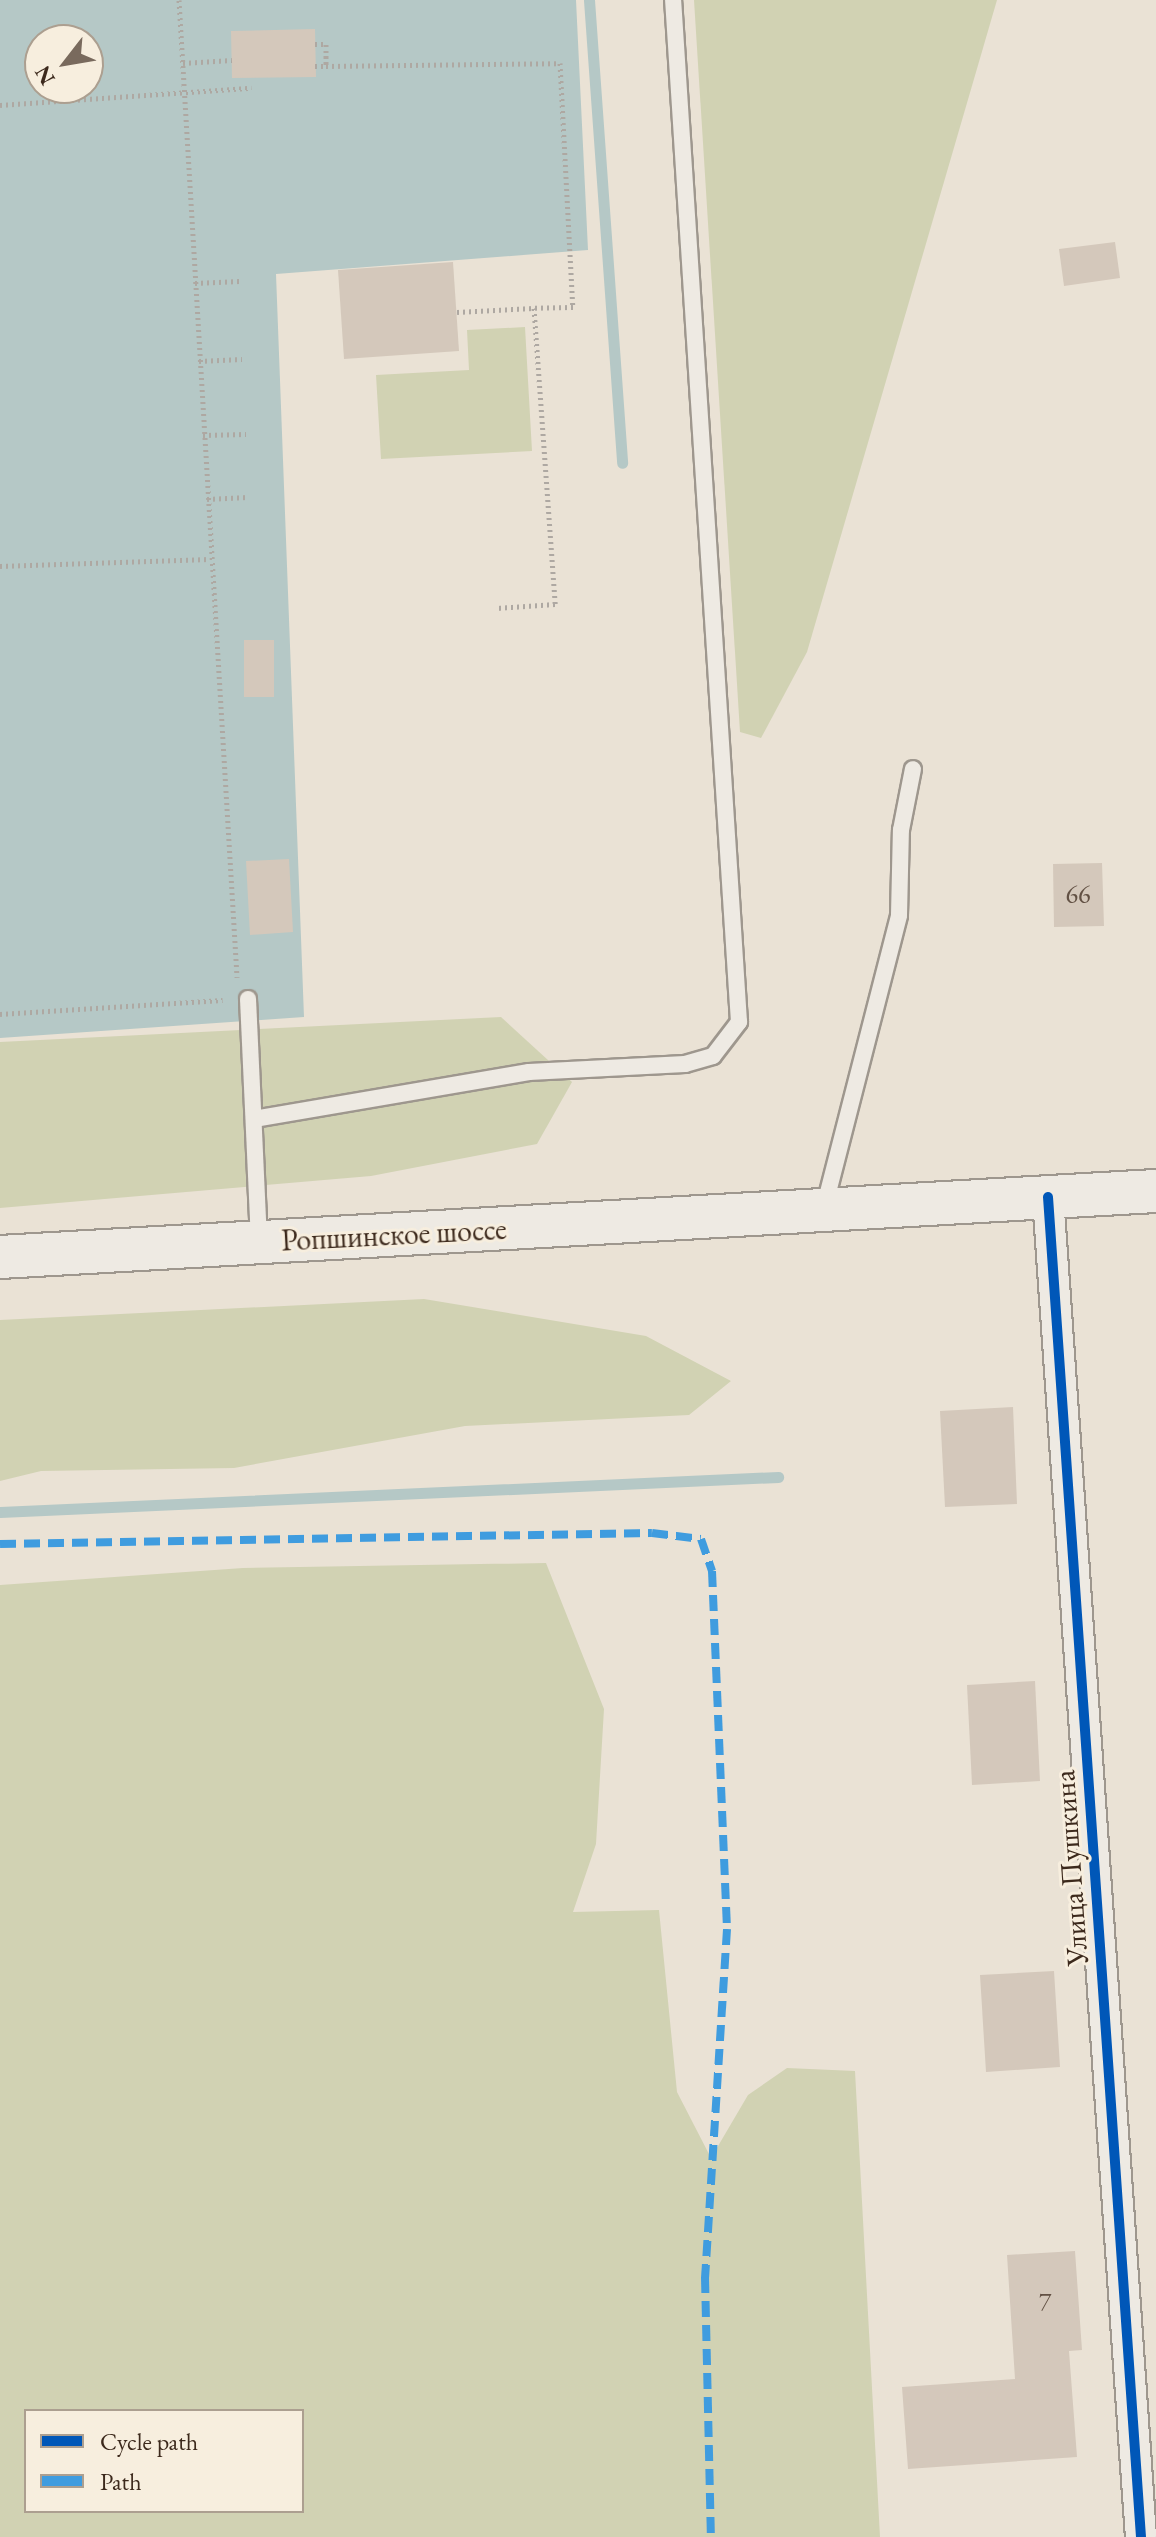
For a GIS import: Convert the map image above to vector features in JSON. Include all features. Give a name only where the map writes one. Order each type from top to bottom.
[{"type":"main road","name":"Ропшинское шоссе","points":[[0,1257],[805,1214],[1156,1191]]},
{"type":"street","name":"Улица Пушкина","points":[[1048,1197],[1141,2537]]},
{"type":"lane","points":[[254,1119],[529,1072],[685,1064],[713,1056],[739,1022],[673,0]]},
{"type":"lane","points":[[805,1214],[899,915],[901,830],[913,769]]},
{"type":"lane","points":[[248,999],[259,1242]]},
{"type":"path","points":[[0,1014],[248,999],[232,968],[179,0]]},
{"type":"path","points":[[315,44],[326,44],[326,66]]},
{"type":"path","points":[[183,63],[232,60]]},
{"type":"path","points":[[315,66],[560,63],[573,307],[457,312]]},
{"type":"path","points":[[0,105],[251,88]]},
{"type":"path","points":[[195,283],[240,281]]},
{"type":"path","points":[[497,608],[555,604],[534,308]]},
{"type":"path","points":[[199,361],[242,359]]},
{"type":"path","points":[[203,435],[246,434]]},
{"type":"path","points":[[207,499],[248,497]]},
{"type":"path","points":[[0,566],[210,559]]},
{"type":"green space","points":[[694,0],[997,0],[807,652],[761,738],[740,732]]},
{"type":"green space","points":[[525,327],[532,451],[381,459],[376,375],[469,370],[467,330]]},
{"type":"green space","points":[[501,1017],[572,1082],[537,1144],[371,1176],[0,1208],[0,1042]]},
{"type":"green space","points":[[424,1299],[646,1336],[731,1381],[689,1415],[465,1426],[234,1468],[41,1471],[0,1481],[0,1320]]},
{"type":"green space","points":[[546,1563],[604,1709],[596,1844],[573,1912],[659,1910],[677,2092],[711,2158],[748,2095],[787,2068],[855,2071],[880,2537],[0,2537],[0,1585],[243,1568]]},
{"type":"shaded area","points":[[0,0],[576,0],[588,250],[276,274],[304,1017],[0,1038]]},
{"type":"building","points":[[315,29],[316,77],[232,78],[231,31]]},
{"type":"building","points":[[1115,242],[1120,278],[1064,286],[1059,249]]},
{"type":"building","points":[[453,262],[459,351],[344,359],[338,270]]},
{"type":"building","points":[[244,640],[274,640],[274,697],[244,697]]},
{"type":"building","points":[[289,859],[293,932],[250,935],[246,861]]},
{"type":"building","points":[[1102,863],[1104,926],[1054,927],[1053,864]]},
{"type":"building","points":[[1013,1407],[1017,1504],[945,1507],[940,1411]]},
{"type":"building","points":[[1035,1681],[1040,1781],[972,1785],[967,1685]]},
{"type":"building","points":[[1054,1971],[1060,2067],[986,2072],[980,1975]]},
{"type":"building","points":[[1075,2251],[1082,2350],[1069,2351],[1077,2457],[908,2469],[902,2387],[1015,2379],[1007,2255]]},
{"type":"waterway","points":[[589,0],[622,463]]},
{"type":"waterway","points":[[0,1512],[778,1477]]},
{"type":"marked path","points":[[0,1544],[652,1533],[701,1539],[712,1571],[727,1929],[705,2277],[711,2537]]},
{"type":"cycle path","points":[[1048,1197],[1141,2537]]}]
